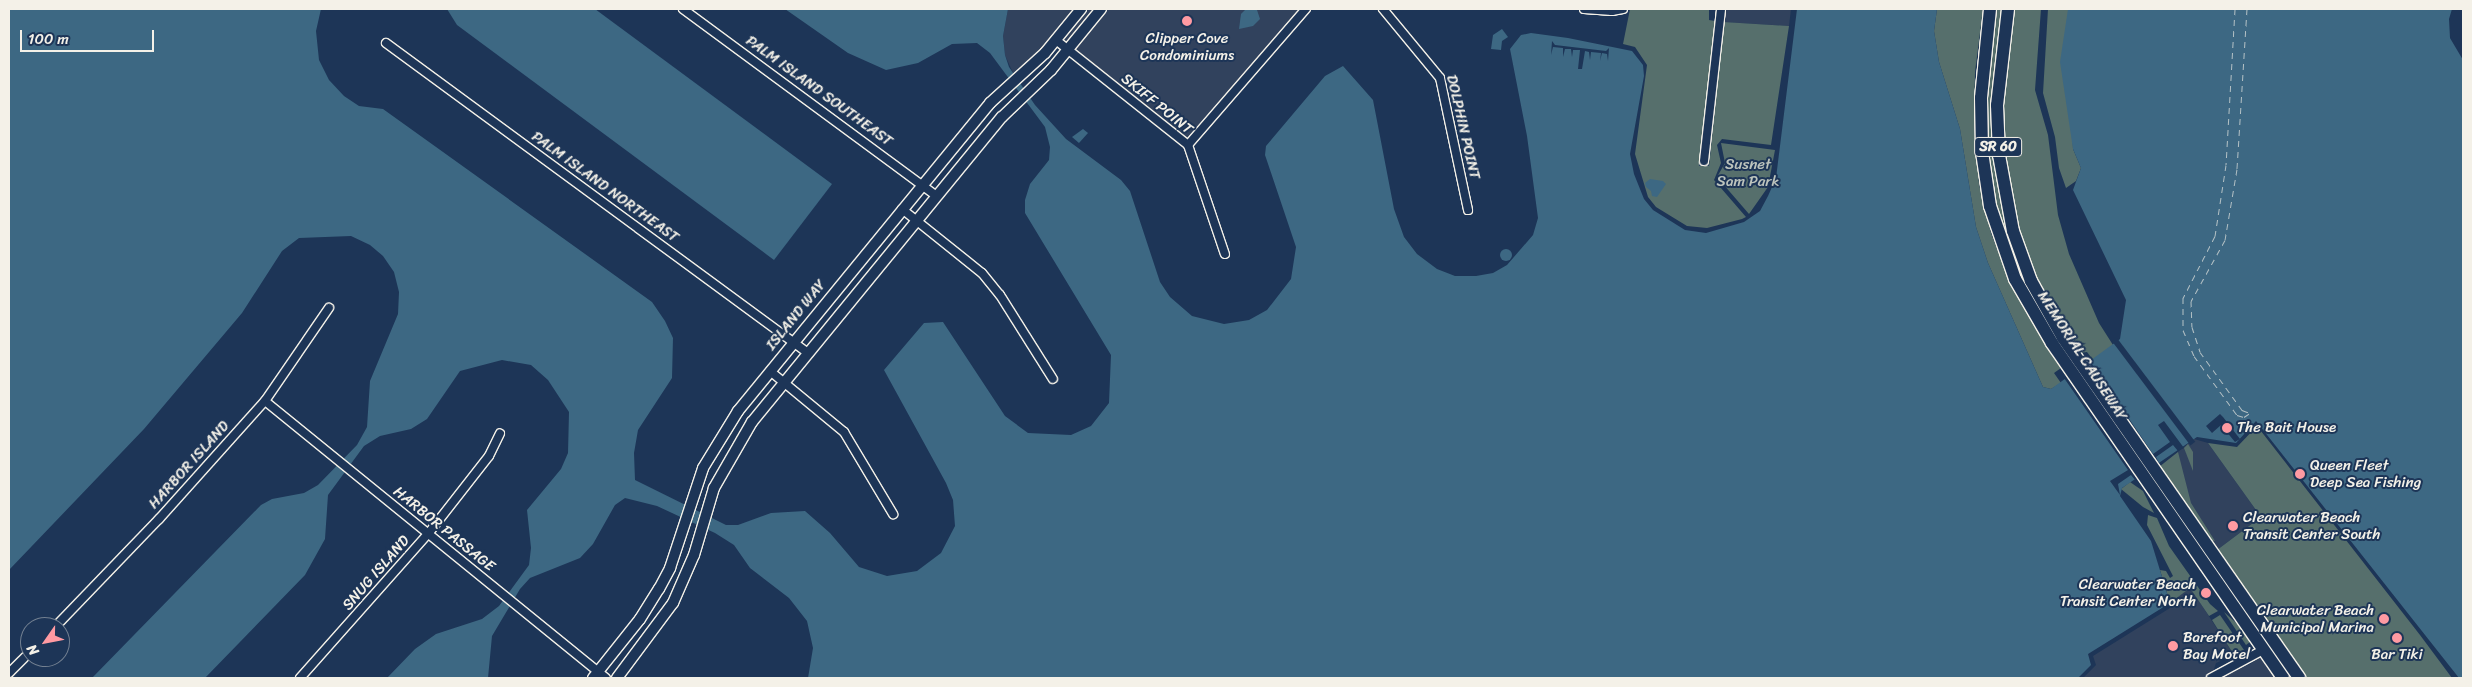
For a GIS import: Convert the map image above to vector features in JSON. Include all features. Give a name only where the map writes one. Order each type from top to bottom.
[{"type":"main road","name":"MEMORIAL CAUSEWAY","points":[[1990,9],[1980,126],[1990,206],[2006,259],[2021,292],[2150,475]]},
{"type":"main road","name":"MEMORIAL CAUSEWAY","points":[[2008,9],[1997,105],[2004,188],[2014,230],[2031,281],[2074,365]]},
{"type":"main road","points":[[2150,475],[2283,678]]},
{"type":"main road","points":[[2150,475],[2299,678]]},
{"type":"street","name":"PALM ISLAND SOUTHEAST","points":[[683,9],[938,196]]},
{"type":"street","name":"ISLAND WAY","points":[[599,676],[659,589],[670,568],[689,504],[715,444],[793,342],[1007,84],[1056,40],[1081,9]]},
{"type":"street","points":[[617,678],[673,603],[706,513],[730,457],[785,382],[917,221],[1018,100],[1068,50],[1101,9]]},
{"type":"street","points":[[1188,145],[1306,9]]},
{"type":"street","name":"DOLPHIN POINT","points":[[1383,9],[1440,78],[1468,210]]},
{"type":"street","points":[[1584,9],[1623,9]]},
{"type":"street","points":[[1704,162],[1721,9]]},
{"type":"street","name":"SKIFF POINT","points":[[1056,40],[1188,145],[1225,254]]},
{"type":"street","name":"PALM ISLAND NORTHEAST","points":[[386,43],[808,353]]},
{"type":"street","points":[[902,209],[982,273],[1000,295],[1053,379]]},
{"type":"street","name":"HARBOR ISLAND","points":[[65,617],[159,519],[265,400],[302,352],[329,308]]},
{"type":"street","points":[[770,371],[844,432],[893,514]]},
{"type":"street","name":"HARBOR PASSAGE","points":[[265,400],[518,606],[599,676]]},
{"type":"street","name":"SNUG ISLAND","points":[[300,678],[428,534],[489,456],[500,433]]},
{"type":"street","points":[[2211,678],[2263,650]]},
{"type":"street","points":[[9,672],[20,662]]},
{"type":"shaded area","points":[[9,9],[321,9],[316,31],[319,60],[329,80],[344,96],[359,106],[383,109],[652,302],[665,321],[673,338],[672,378],[638,430],[634,453],[635,480],[726,525],[738,525],[771,513],[805,511],[830,533],[859,567],[887,576],[917,571],[941,553],[955,526],[953,500],[946,483],[884,370],[924,323],[943,322],[1005,416],[1028,433],[1071,435],[1091,426],[1109,403],[1111,355],[1025,213],[1025,200],[1030,184],[1049,160],[1050,147],[1045,127],[990,53],[977,43],[952,44],[918,63],[886,70],[848,53],[785,9],[1008,9],[1003,36],[1005,55],[1009,67],[1035,105],[1066,139],[1121,180],[1130,191],[1160,282],[1170,297],[1192,316],[1224,324],[1249,320],[1267,310],[1291,279],[1296,247],[1265,155],[1266,146],[1325,76],[1343,66],[1373,100],[1394,209],[1404,237],[1417,254],[1437,269],[1455,276],[1476,276],[1493,273],[1507,265],[1533,235],[1538,218],[1527,136],[1510,49],[1521,35],[1531,33],[1568,38],[1632,51],[1643,65],[1644,76],[1630,154],[1634,174],[1644,199],[1653,210],[1685,230],[1706,233],[1744,222],[1760,211],[1776,178],[1797,9],[1937,9],[1934,31],[1939,62],[1960,129],[1976,227],[1988,263],[2043,387],[2051,389],[2120,339],[2126,300],[2073,190],[2081,168],[2073,149],[2060,62],[2068,9],[2452,9],[2449,19],[2450,38],[2463,60],[2463,678],[2459,678],[2256,421],[2236,443],[2197,437],[2122,488],[2120,496],[2151,541],[2170,603],[2088,654],[2091,665],[2078,678],[808,678],[813,648],[807,621],[789,598],[750,568],[734,545],[715,533],[657,506],[625,498],[615,505],[593,544],[580,558],[530,578],[520,589],[492,636],[488,678],[387,678],[415,649],[436,634],[482,619],[499,606],[529,565],[531,548],[527,510],[561,469],[568,453],[569,412],[548,380],[531,365],[502,360],[460,371],[427,419],[411,429],[380,436],[364,446],[328,495],[325,539],[305,575],[205,678],[92,678],[261,505],[272,499],[304,493],[318,485],[357,445],[367,427],[370,381],[398,314],[399,292],[394,272],[383,256],[370,245],[351,236],[299,238],[282,251],[242,313],[144,429],[9,570]]},
{"type":"shaded area","points":[[447,9],[595,9],[832,184],[774,260],[457,25]]},
{"type":"shaded area","points":[[1008,9],[1075,9],[1041,50],[1013,73],[1005,55],[1003,36]]},
{"type":"shaded area","points":[[1088,9],[1095,9],[1068,43],[1063,39]]},
{"type":"shaded area","points":[[1107,9],[1300,9],[1187,138],[1075,49]]},
{"type":"shaded area","points":[[1246,9],[1257,10],[1260,19],[1253,26],[1239,29],[1241,14]]},
{"type":"shaded area","points":[[1726,9],[1791,9],[1789,26],[1724,22]]},
{"type":"shaded area","points":[[1502,29],[1508,37],[1502,41],[1501,50],[1491,49],[1493,35]]},
{"type":"shaded area","points":[[1083,129],[1088,133],[1079,143],[1072,137]]},
{"type":"shaded area","points":[[1650,179],[1663,181],[1666,184],[1657,197],[1652,196],[1651,191],[1646,187],[1645,183]]},
{"type":"shaded area","points":[[1506,249],[1512,255],[1506,261],[1500,255]]},
{"type":"shaded area","points":[[2194,439],[2208,443],[2261,517],[2217,550],[2159,467]]},
{"type":"shaded area","points":[[2190,587],[2234,655],[2216,663],[2213,672],[2203,678],[2083,678],[2096,665],[2093,656],[2170,608],[2174,600]]},
{"type":"shaded area","points":[[2261,657],[2276,678],[2221,678],[2250,664]]},
{"type":"green space","points":[[1630,9],[1709,9],[1709,20],[1715,21],[1699,166],[1709,166],[1724,22],[1789,26],[1771,145],[1722,139],[1717,145],[1721,163],[1714,180],[1746,217],[1707,228],[1687,226],[1656,207],[1648,197],[1635,154],[1647,65],[1635,47],[1623,44]]},
{"type":"green space","points":[[1937,9],[1983,9],[1975,72],[1974,127],[1979,184],[1991,233],[2009,280],[2061,368],[2054,373],[2061,383],[2051,389],[2043,387],[1988,263],[1976,227],[1960,129],[1939,62],[1934,31]]},
{"type":"green space","points":[[1994,9],[2003,9],[1994,157],[2012,243],[2042,314],[2039,315],[2006,246],[1988,175],[1984,98]]},
{"type":"green space","points":[[2012,9],[2041,9],[2035,90],[2048,135],[2058,215],[2069,254],[2099,323],[2113,345],[2093,360],[2087,352],[2080,353],[2071,341],[2034,274],[2020,235],[2003,150],[2003,91]]},
{"type":"green space","points":[[2048,9],[2069,9],[2073,149],[2081,168],[2076,181],[2066,188],[2059,168],[2055,137],[2043,93]]},
{"type":"green space","name":"Susnet Sam Park","points":[[1721,143],[1775,150],[1768,187],[1749,214],[1717,177],[1725,163]]},
{"type":"green space","points":[[2257,426],[2452,678],[2304,678],[2217,550],[2261,517],[2208,443],[2237,447]]},
{"type":"green space","points":[[2188,444],[2193,452],[2193,471],[2184,448]]},
{"type":"green space","points":[[2178,452],[2191,503],[2215,541],[2211,540],[2159,467]]},
{"type":"green space","points":[[2130,482],[2143,491],[2154,513],[2143,507],[2121,489]]},
{"type":"green space","points":[[2148,515],[2157,518],[2169,546],[2210,604],[2218,611],[2209,616],[2190,588],[2170,603],[2160,570],[2166,571],[2170,578],[2173,576],[2147,525]]},
{"type":"green space","points":[[2224,612],[2242,628],[2250,642],[2246,645]]},
{"type":"green space","points":[[2220,615],[2244,650],[2234,655],[2212,620]]},
{"type":"pier","points":[[1552,41],[1555,45],[1606,51],[1609,48],[1608,61],[1607,54],[1602,53],[1600,61],[1601,53],[1591,52],[1590,60],[1589,52],[1585,51],[1582,69],[1578,69],[1580,50],[1573,50],[1572,57],[1571,49],[1565,49],[1563,57],[1563,48],[1553,47],[1551,55]]},
{"type":"pier","points":[[2117,338],[2195,442],[2190,445],[2112,342]]},
{"type":"pier","points":[[2089,360],[2153,454],[2170,442],[2158,425],[2164,421],[2184,448],[2178,451],[2173,445],[2156,457],[2160,465],[2136,481],[2131,475],[2118,484],[2120,495],[2110,481],[2128,470],[2064,378]]},
{"type":"pier","points":[[2220,414],[2240,439],[2235,442],[2221,425],[2212,433],[2206,426]]},
{"type":"ferry route","points":[[2235,9],[2226,165],[2215,236],[2183,298],[2183,330],[2194,356],[2237,415],[2244,417],[2250,413]]},
{"type":"ferry route","points":[[2247,9],[2237,169],[2225,240],[2191,301],[2192,327],[2200,352],[2242,410],[2250,413]]},
{"type":"place","name":"Clipper Cove Condominiums","points":[[1187,21]]},
{"type":"place","name":"The Bait House","points":[[2227,428]]},
{"type":"place","name":"Queen Fleet Deep Sea Fishing","points":[[2300,474]]},
{"type":"place","name":"Clearwater Beach Transit Center South","points":[[2233,526]]},
{"type":"place","name":"Clearwater Beach Transit Center North","points":[[2206,593]]},
{"type":"place","name":"Clearwater Beach Municipal Marina","points":[[2384,619]]},
{"type":"place","name":"Bar Tiki","points":[[2397,638]]},
{"type":"place","name":"Barefoot Bay Motel","points":[[2173,646]]}]
